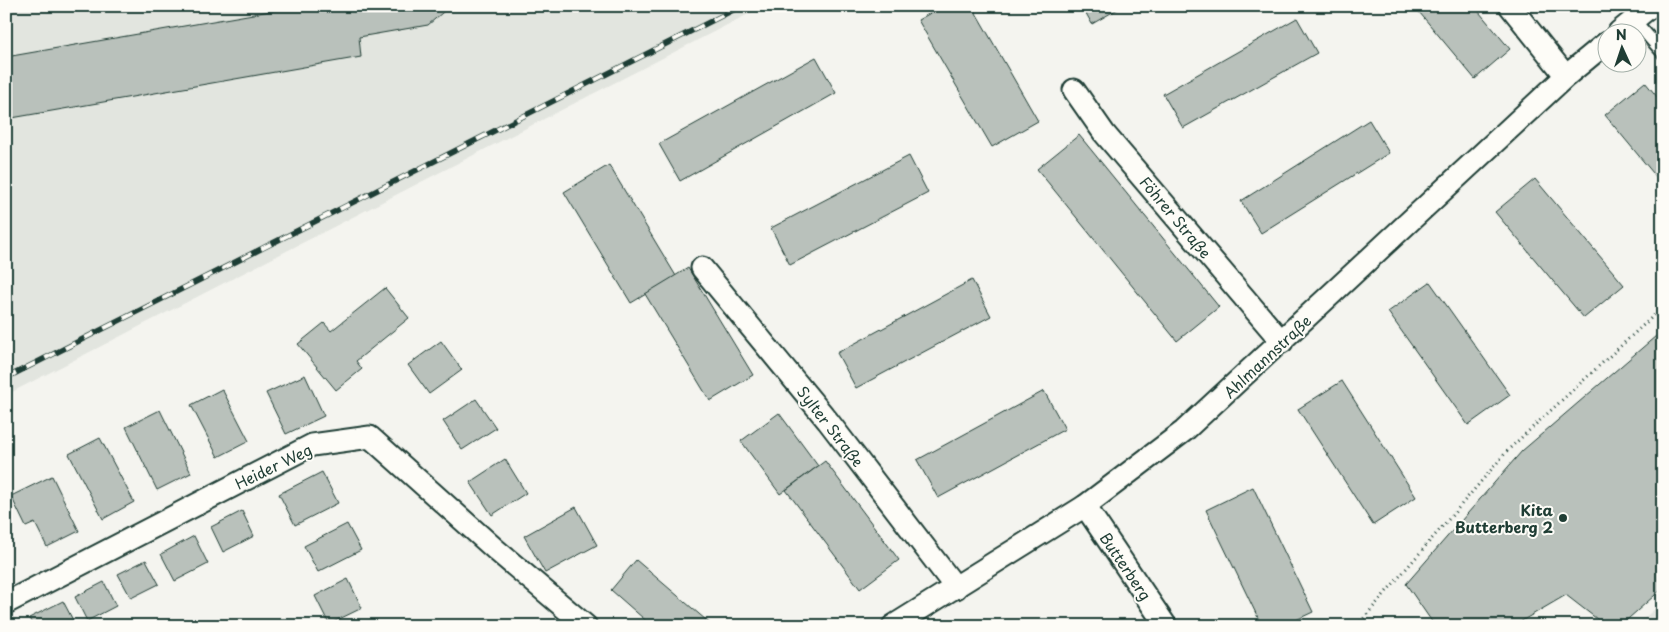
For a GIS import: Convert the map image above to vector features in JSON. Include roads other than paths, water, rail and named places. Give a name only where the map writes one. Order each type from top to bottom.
[{"type":"street","points":[[1510,6],[1566,76]]},
{"type":"street","points":[[1632,22],[1651,6]]},
{"type":"street","name":"Ahlmannstraße","points":[[893,626],[1085,506],[1184,431],[1282,342],[1566,76],[1596,51]]},
{"type":"street","name":"Föhrer Straße","points":[[1074,90],[1104,133],[1282,342]]},
{"type":"street","name":"Sylter Straße","points":[[702,268],[828,421],[956,588]]},
{"type":"street","name":"Heider Weg","points":[[6,603],[312,444],[370,437],[495,549],[586,626]]},
{"type":"street","name":"Butterberg","points":[[1085,506],[1166,626]]},
{"type":"lane","points":[[1646,40],[1663,53]]},
{"type":"railway","points":[[6,378],[741,6]]},
{"type":"place","name":"Kita Butterberg 2","points":[[1563,518]]}]
